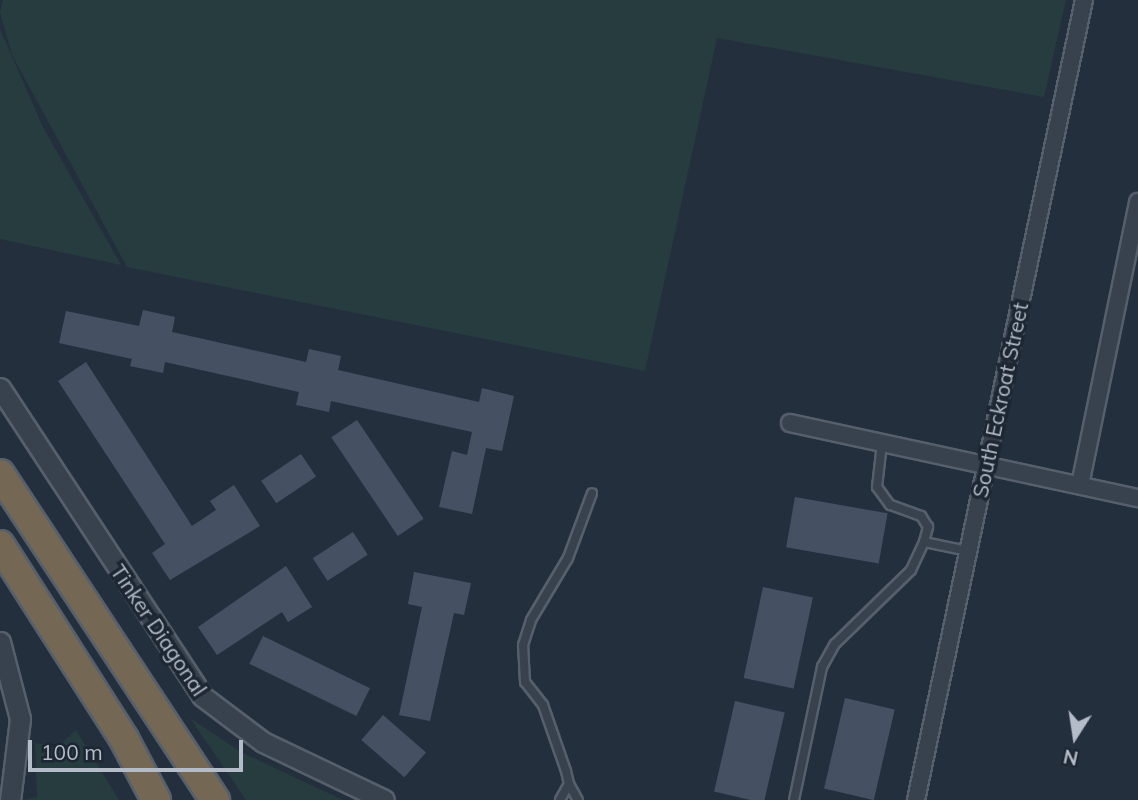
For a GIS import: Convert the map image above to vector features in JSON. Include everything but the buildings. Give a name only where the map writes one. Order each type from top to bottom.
[{"type":"highway","points":[[0,474],[215,800]]},
{"type":"highway","points":[[0,545],[76,668],[124,738],[156,800]]},
{"type":"highway","points":[[76,668],[140,800]]},
{"type":"street","name":"South Eckroat Street","points":[[916,800],[1084,0]]},
{"type":"street","points":[[1080,485],[1138,202]]},
{"type":"street","name":"Tinker Diagonal","points":[[0,388],[202,696],[263,742],[383,800]]},
{"type":"street","points":[[790,423],[1138,498]]},
{"type":"street","points":[[0,642],[20,719],[10,800]]},
{"type":"lane","points":[[794,800],[822,667],[835,644],[911,570],[925,542],[928,527],[921,516],[890,505],[877,487],[882,444]]},
{"type":"lane","points":[[578,800],[569,784],[543,705],[525,682],[523,645],[568,558],[592,493]]},
{"type":"lane","points":[[925,542],[968,551]]},
{"type":"lane","points":[[560,800],[569,784]]},
{"type":"green space","points":[[3,0],[1066,0],[1044,97],[717,38],[645,371],[127,267],[12,55],[0,12]]},
{"type":"green space","points":[[0,29],[43,127],[121,265],[0,239]]},
{"type":"green space","points":[[190,718],[241,752],[343,800],[246,800]]},
{"type":"green space","points":[[76,730],[119,800],[24,800],[37,797],[35,743],[57,747]]}]
